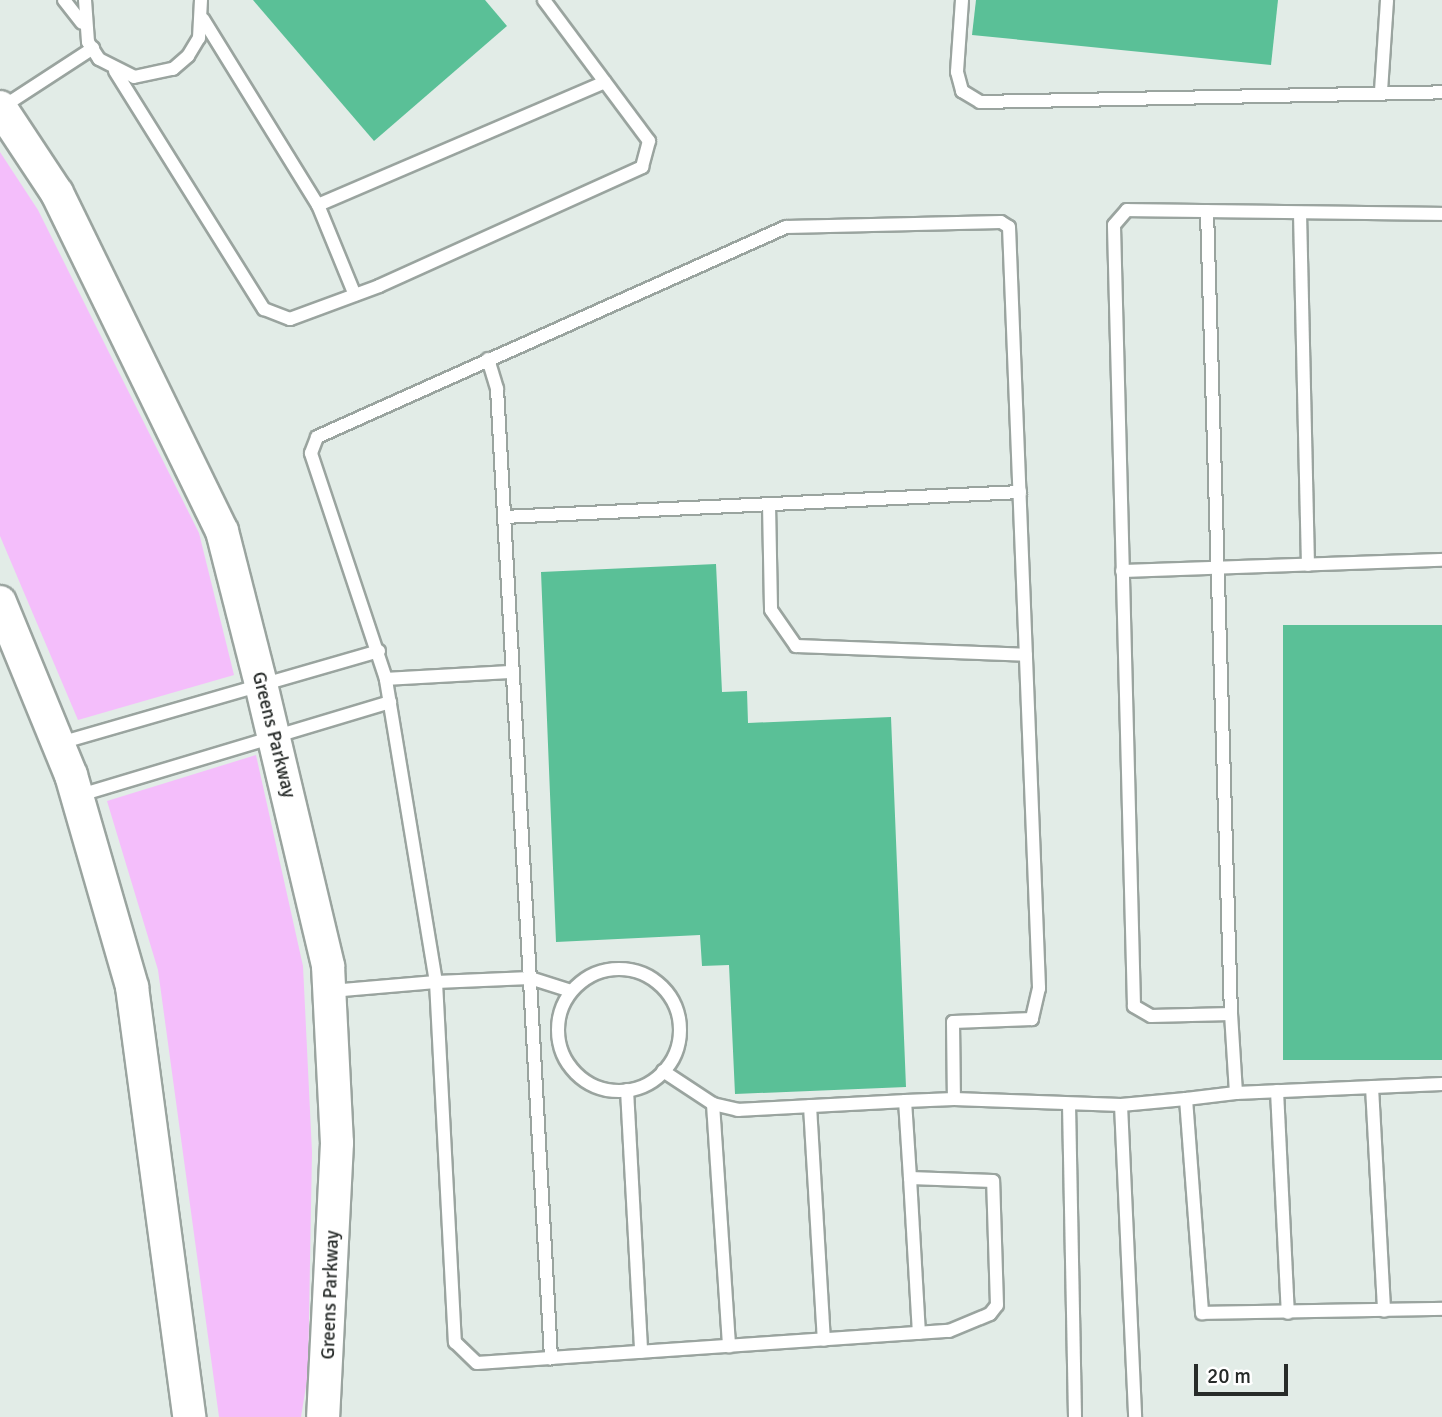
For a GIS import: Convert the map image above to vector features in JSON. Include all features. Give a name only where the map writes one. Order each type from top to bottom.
[{"type":"street","name":"Greens Parkway","points":[[0,108],[57,193],[222,531],[261,684],[329,991],[337,1143],[323,1417]]},
{"type":"street","points":[[0,603],[77,796],[132,987],[189,1417]]},
{"type":"street","points":[[178,1331],[206,1417]]},
{"type":"lane","points":[[64,0],[82,23],[93,48],[116,71],[264,309],[290,319],[355,295],[642,167],[649,141],[544,0]]},
{"type":"lane","points":[[82,23],[85,0]]},
{"type":"lane","points":[[201,0],[203,19],[318,205],[355,295]]},
{"type":"lane","points":[[962,0],[957,72],[962,91],[980,102],[1381,90],[1442,92]]},
{"type":"lane","points":[[1381,90],[1387,0]]},
{"type":"lane","points":[[116,71],[134,77],[173,69],[188,56],[203,19]]},
{"type":"lane","points":[[0,108],[93,48]]},
{"type":"lane","points":[[318,205],[605,82]]},
{"type":"lane","points":[[1231,1014],[1151,1016],[1134,1006],[1114,225],[1127,210],[1442,214]]},
{"type":"lane","points":[[1207,211],[1231,1014],[1236,1093]]},
{"type":"lane","points":[[1300,213],[1308,565]]},
{"type":"lane","points":[[910,1178],[980,1176],[996,1185],[997,1305],[969,1325],[919,1333],[477,1363],[455,1342],[436,982],[380,652],[311,453],[314,443],[325,431],[786,227],[995,220],[1009,227],[1026,655],[1035,1012],[1032,1019],[953,1022],[954,1099]]},
{"type":"lane","points":[[488,359],[497,389],[551,1358]]},
{"type":"lane","points":[[504,517],[1020,492]]},
{"type":"lane","points":[[769,504],[771,610],[796,646],[1026,655]]},
{"type":"lane","points":[[1122,571],[1442,560]]},
{"type":"lane","points":[[58,744],[380,652]]},
{"type":"lane","points":[[386,679],[513,672]]},
{"type":"lane","points":[[77,796],[273,733],[390,702]]},
{"type":"lane","points":[[606,969],[647,975],[664,987],[681,1024],[678,1045],[663,1071],[627,1090],[599,1088],[568,1065],[558,1027],[571,991],[606,969]]},
{"type":"lane","points":[[329,991],[530,978],[571,991]]},
{"type":"lane","points":[[663,1071],[713,1104],[738,1110],[954,1099],[1121,1105],[1236,1093],[1442,1084]]},
{"type":"lane","points":[[1372,1087],[1384,1311]]},
{"type":"lane","points":[[627,1090],[641,1352]]},
{"type":"lane","points":[[1277,1091],[1288,1313]]},
{"type":"lane","points":[[1186,1099],[1199,1308],[1207,1315],[1442,1310]]},
{"type":"lane","points":[[905,1101],[919,1333]]},
{"type":"lane","points":[[713,1104],[729,1346]]},
{"type":"lane","points":[[1069,1104],[1075,1417]]},
{"type":"lane","points":[[1121,1105],[1135,1417]]},
{"type":"lane","points":[[810,1106],[824,1340]]},
{"type":"shaded area","points":[[0,152],[38,210],[199,533],[234,675],[78,720],[0,536]]},
{"type":"shaded area","points":[[256,755],[303,966],[312,1152],[308,1374],[301,1417],[219,1417],[158,970],[107,801]]},
{"type":"building","points":[[253,0],[485,0],[507,26],[374,141]]},
{"type":"building","points":[[976,0],[1278,0],[1271,65],[972,35]]},
{"type":"building","points":[[716,564],[722,692],[747,691],[748,723],[891,717],[906,1087],[735,1094],[729,965],[702,966],[700,935],[556,942],[541,572]]},
{"type":"building","points":[[1283,625],[1442,625],[1442,1060],[1283,1060]]}]
